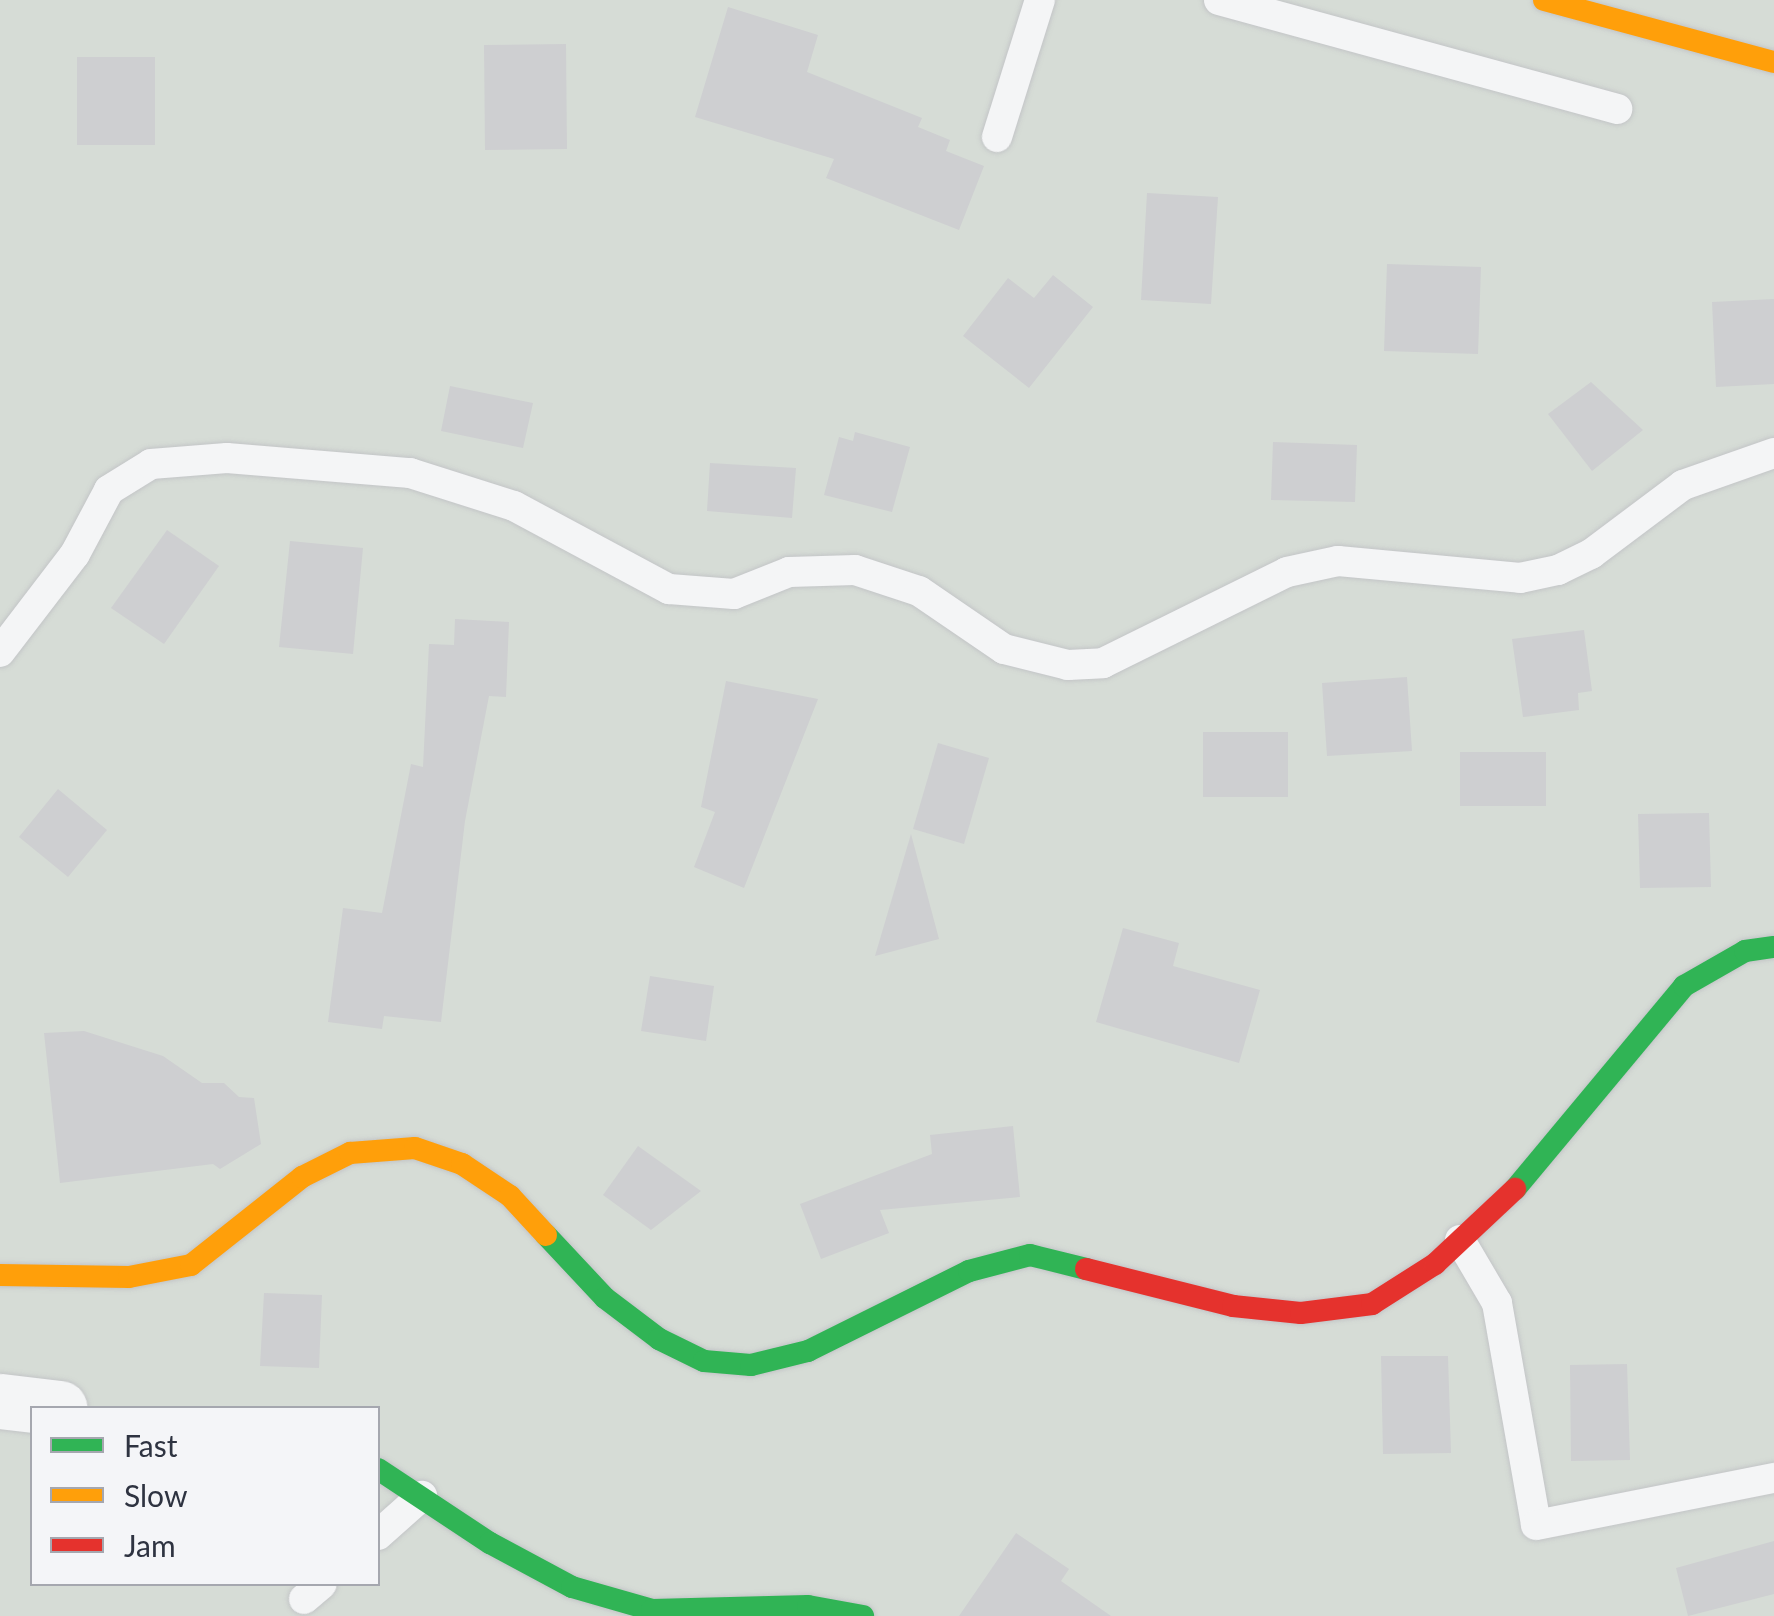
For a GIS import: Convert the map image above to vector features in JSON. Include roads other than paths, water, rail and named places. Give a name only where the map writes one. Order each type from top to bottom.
[{"type":"street","points":[[1544,0],[1774,62]]},
{"type":"street","points":[[0,1275],[129,1277],[191,1265],[302,1177],[350,1153],[415,1148],[462,1164],[510,1196],[605,1298],[659,1339],[720,1363],[751,1365],[808,1350],[969,1270],[1030,1255],[1233,1306],[1302,1312],[1372,1304],[1460,1240],[1512,1193],[1684,986],[1745,951],[1774,947]]},
{"type":"street","points":[[0,1401],[43,1406]]},
{"type":"street","points":[[380,1470],[490,1543],[572,1587],[652,1610],[808,1606],[862,1616]]},
{"type":"lane","points":[[997,137],[1040,0]]},
{"type":"lane","points":[[1219,0],[1617,109]]},
{"type":"lane","points":[[0,652],[75,554],[109,490],[151,464],[227,458],[410,473],[514,506],[669,588],[734,594],[789,572],[855,570],[919,590],[1004,649],[1068,665],[1103,663],[1287,572],[1338,561],[1520,578],[1558,570],[1590,554],[1683,485],[1774,453]]},
{"type":"lane","points":[[1460,1240],[1496,1303],[1536,1524],[1774,1478]]},
{"type":"lane","points":[[380,1533],[422,1496]]}]
